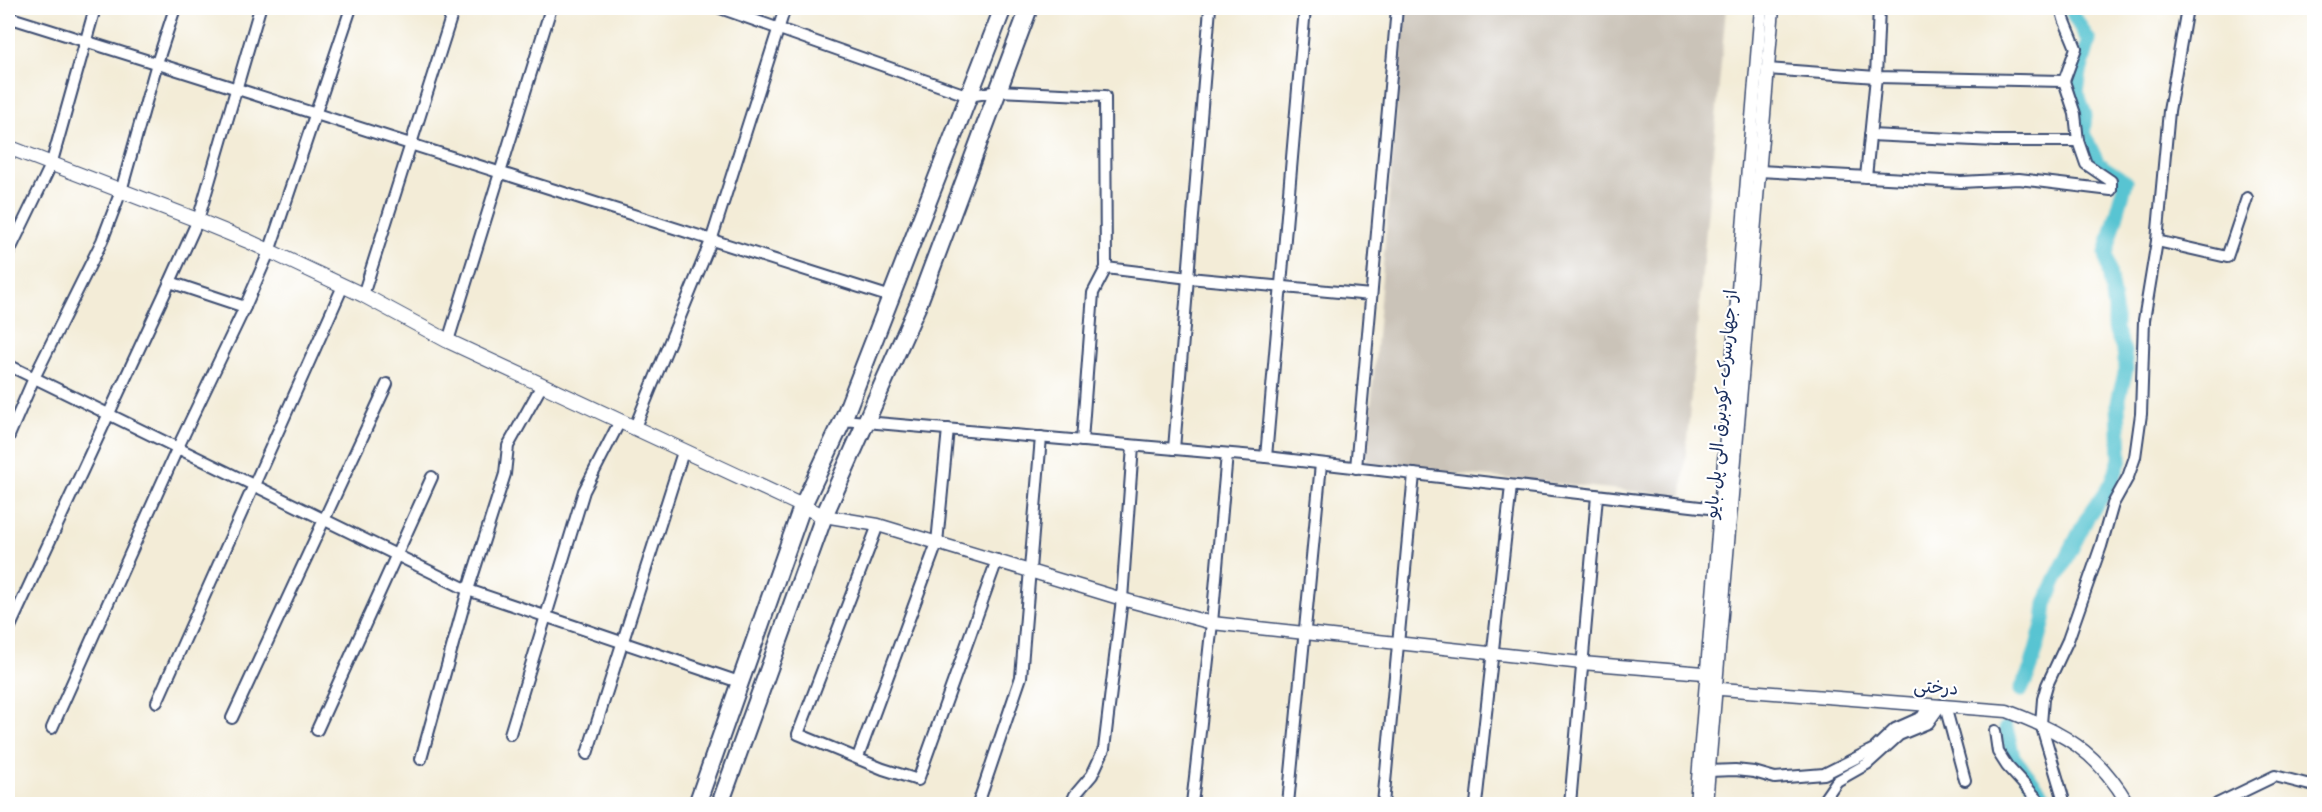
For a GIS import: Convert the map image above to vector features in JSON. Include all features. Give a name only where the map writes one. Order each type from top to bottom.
[{"type":"main road","points":[[697,804],[802,507],[843,420],[1003,8]]},
{"type":"main road","points":[[720,804],[824,516],[918,304],[1029,8]]},
{"type":"main road","points":[[8,147],[198,220],[269,252],[343,286],[448,341],[824,516]]},
{"type":"street","points":[[11,8],[8,18],[237,87],[891,297]]},
{"type":"street","points":[[8,254],[51,165],[95,8]]},
{"type":"street","points":[[8,438],[34,378],[102,241],[121,191],[174,8]]},
{"type":"street","points":[[8,631],[198,220],[260,8]]},
{"type":"street","points":[[52,728],[178,447],[269,252],[351,8]]},
{"type":"street","points":[[363,296],[454,8]]},
{"type":"street","points":[[448,341],[551,8]]},
{"type":"street","points":[[720,8],[969,96],[998,92],[1105,96],[1106,268],[1093,293],[1082,441]]},
{"type":"street","points":[[635,427],[711,241],[785,8]]},
{"type":"street","points":[[1174,449],[1210,8]]},
{"type":"street","points":[[1266,457],[1305,8]]},
{"type":"street","points":[[1356,468],[1397,8]]},
{"type":"street","name":"از جهارسرک-کودبرق الی پل بایو","points":[[1706,804],[1710,688],[1761,8]]},
{"type":"street","name":"از جهارسرک-کودبرق الی پل بایو","points":[[1725,510],[1773,8]]},
{"type":"street","points":[[1866,177],[1876,77],[1879,8]]},
{"type":"street","points":[[1759,171],[1961,182],[2019,179],[2111,190],[2110,181],[2086,164],[2078,141],[2075,114],[2064,81],[2076,48],[2061,8]]},
{"type":"street","points":[[2065,804],[2041,724],[2043,699],[2068,640],[2101,546],[2113,504],[2128,477],[2134,457],[2141,414],[2144,320],[2157,241],[2169,111],[2187,8]]},
{"type":"street","points":[[1768,69],[1876,77],[2064,81]]},
{"type":"street","points":[[1870,135],[1995,141],[2078,141]]},
{"type":"street","points":[[2157,241],[2227,257],[2247,198]]},
{"type":"street","points":[[1106,268],[1371,295]]},
{"type":"street","points":[[170,282],[245,307]]},
{"type":"street","points":[[157,702],[343,286]]},
{"type":"street","points":[[8,365],[468,590],[739,682]]},
{"type":"street","points":[[232,718],[387,384]]},
{"type":"street","points":[[421,759],[468,590],[505,474],[508,446],[542,385]]},
{"type":"street","points":[[843,420],[1266,457],[1725,510]]},
{"type":"street","points":[[510,734],[584,491],[620,421]]},
{"type":"street","points":[[858,757],[937,543],[948,429]]},
{"type":"street","points":[[978,804],[1021,677],[1041,437]]},
{"type":"street","points":[[1071,804],[1075,795],[1092,776],[1104,749],[1122,599],[1133,446]]},
{"type":"street","points":[[587,754],[683,452]]},
{"type":"street","points":[[1192,804],[1212,623],[1227,454]]},
{"type":"street","points":[[1288,804],[1321,464]]},
{"type":"street","points":[[1383,804],[1414,474]]},
{"type":"street","points":[[317,730],[432,477]]},
{"type":"street","points":[[1476,804],[1511,486]]},
{"type":"street","points":[[1569,804],[1597,496]]},
{"type":"street","points":[[824,516],[878,525],[1122,599],[1212,623],[1582,663],[1711,674]]},
{"type":"street","points":[[878,525],[798,734],[884,769],[918,780],[997,560]]},
{"type":"street","name":"از جهارسرک-کودبرق الی پل بایو","points":[[1696,804],[1710,688]]},
{"type":"street","name":"درختی","points":[[1710,688],[2007,711],[2041,724],[2075,742],[2103,767],[2128,804]]},
{"type":"street","points":[[1821,804],[1837,781],[1899,735],[1928,723],[1938,706]]},
{"type":"street","points":[[1938,706],[1965,780]]},
{"type":"street","points":[[1995,731],[1998,752],[2007,766],[2042,804]]},
{"type":"street","points":[[1708,771],[1744,771],[1775,778],[1824,774],[1865,759]]},
{"type":"street","points":[[2217,804],[2275,776],[2314,786]]},
{"type":"street","points":[[2030,804],[2042,804]]},
{"type":"shaded area","points":[[1405,8],[1726,8],[1682,496],[1366,465]]},
{"type":"waterway","points":[[2021,690],[2031,668],[2044,621],[2046,604],[2055,581],[2087,518],[2112,483],[2120,459],[2118,402],[2126,369],[2124,351],[2115,329],[2115,309],[2106,253],[2126,182],[2098,164],[2083,133],[2085,115],[2077,92],[2089,41],[2074,16],[2072,8]]},
{"type":"waterway","points":[[2006,728],[2013,757],[2043,795],[2047,804]]}]
